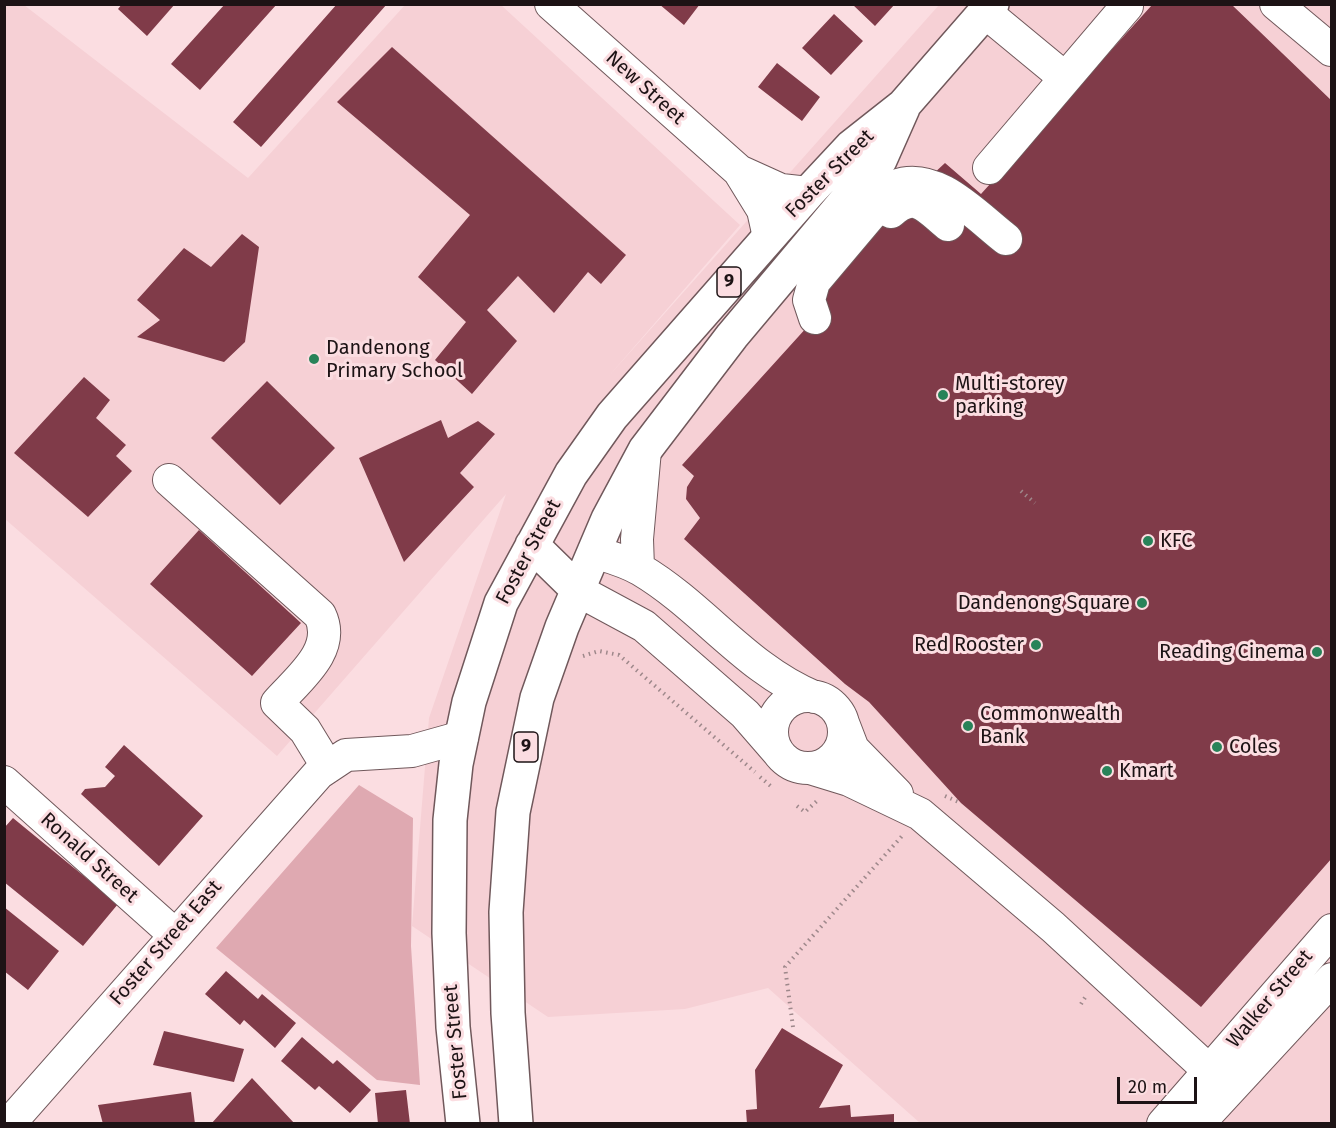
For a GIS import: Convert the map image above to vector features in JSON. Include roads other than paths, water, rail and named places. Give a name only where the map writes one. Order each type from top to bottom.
[{"type":"highway","name":"Foster Street","points":[[462,1124],[453,1027],[449,933],[450,820],[462,737],[482,660],[501,603],[571,474],[612,416],[808,193],[851,147],[903,106],[988,8]]},
{"type":"highway","name":"Foster Street","points":[[516,1124],[508,1012],[506,912],[513,812],[537,698],[562,627],[608,519],[645,450],[732,336],[880,160],[903,106]]},
{"type":"highway","points":[[532,545],[594,552]]},
{"type":"highway","points":[[532,545],[579,591]]},
{"type":"street","name":"New Street","points":[[551,4],[740,171],[780,190],[808,193]]},
{"type":"street","points":[[1276,4],[1331,49],[1332,57]]},
{"type":"street","points":[[989,168],[1127,6]]},
{"type":"street","points":[[988,8],[1065,78]]},
{"type":"street","name":"New Street","points":[[740,171],[763,210],[769,237]]},
{"type":"street","points":[[820,312],[830,285],[899,205],[914,201],[941,209],[1006,238]]},
{"type":"street","points":[[638,568],[645,450]]},
{"type":"street","points":[[169,480],[320,615],[324,629],[322,649],[277,703],[305,730],[327,766]]},
{"type":"street","points":[[594,552],[638,568],[781,682],[832,706],[843,723],[853,749],[915,811],[1053,927],[1219,1079]]},
{"type":"street","points":[[579,591],[644,626],[739,709],[793,765],[838,775],[915,811]]},
{"type":"street","points":[[778,752],[772,730],[778,713],[791,700],[814,697]]},
{"type":"street","points":[[810,768],[826,763],[838,751],[843,735],[843,723]]},
{"type":"street","name":"Foster Street East","points":[[9,1124],[299,793],[327,766],[346,754],[412,751],[462,737]]},
{"type":"street","name":"Ronald Street","points":[[4,782],[174,934]]},
{"type":"street","name":"Walker Street","points":[[1198,1124],[1219,1079],[1332,930]]},
{"type":"street","name":"Walker Street","points":[[1162,1124],[1219,1079],[1332,979]]},
{"type":"place","name":"Dandenong Primary School","points":[[314,359]]},
{"type":"place","name":"Multi-storey parking","points":[[943,395]]},
{"type":"place","name":"KFC","points":[[1148,541]]},
{"type":"place","name":"Dandenong Square","points":[[1142,603]]},
{"type":"place","name":"Red Rooster","points":[[1036,645]]},
{"type":"place","name":"Reading Cinema","points":[[1317,652]]},
{"type":"place","name":"Commonwealth Bank","points":[[968,726]]},
{"type":"place","name":"Coles","points":[[1217,747]]},
{"type":"place","name":"Kmart","points":[[1107,771]]}]
